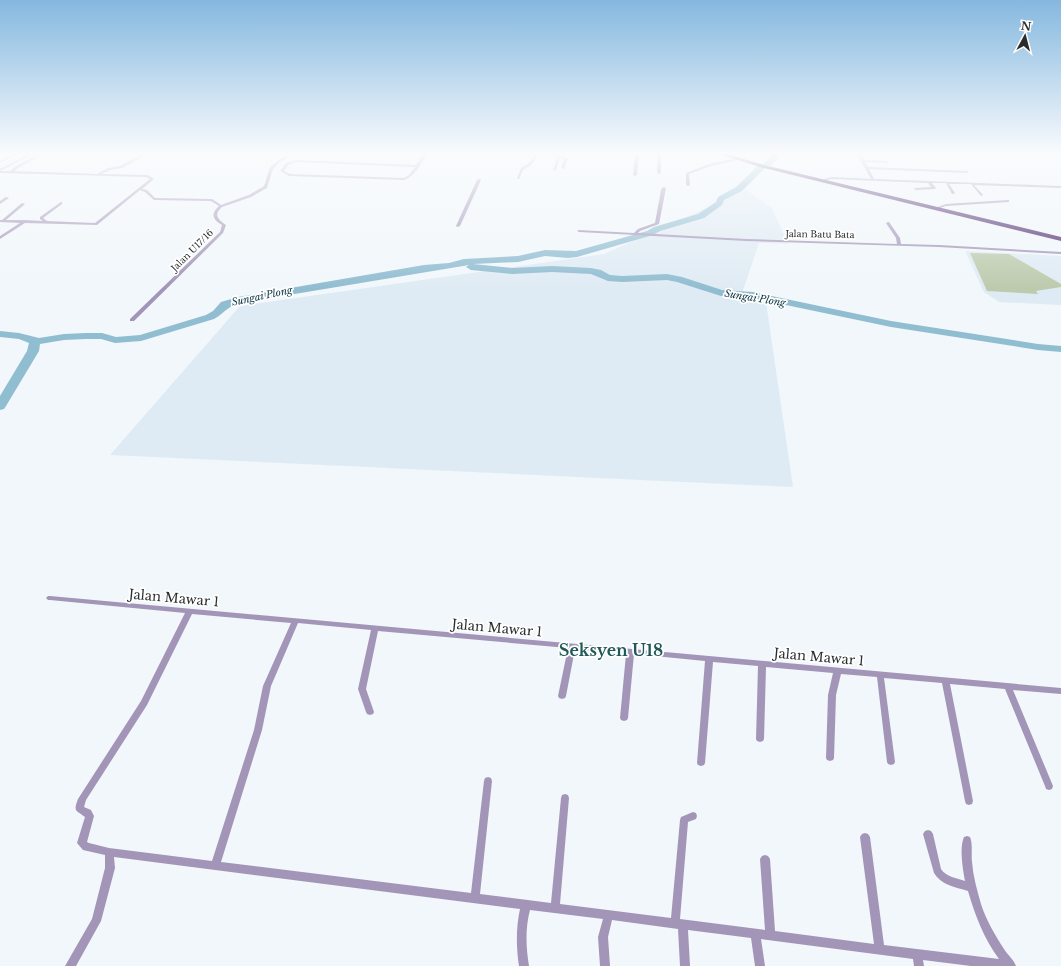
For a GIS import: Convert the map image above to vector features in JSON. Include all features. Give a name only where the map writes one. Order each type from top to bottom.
[{"type":"highway","points":[[901,199],[1061,238]]},
{"type":"street","points":[[1,221],[96,224],[127,199]]},
{"type":"street","points":[[159,199],[212,200],[221,206],[241,199]]},
{"type":"street","points":[[458,226],[470,199]]},
{"type":"street","points":[[635,234],[639,230],[657,224],[661,199]]},
{"type":"street","points":[[937,208],[946,205],[1008,201]]},
{"type":"street","points":[[46,222],[41,218],[62,203]]},
{"type":"street","points":[[1,221],[23,204]]},
{"type":"street","name":"Jalan U17/16","points":[[132,320],[222,232],[224,225],[216,220],[214,213],[221,206]]},
{"type":"street","points":[[0,238],[25,221]]},
{"type":"street","points":[[888,223],[898,238],[899,244]]},
{"type":"street","name":"Jalan Batu Bata","points":[[580,231],[656,236],[899,244],[1061,253]]},
{"type":"street","name":"Jalan Mawar 1","points":[[50,598],[1061,691]]},
{"type":"street","points":[[190,612],[144,703],[80,805],[80,810],[88,813],[90,816],[82,844],[86,847],[109,852],[1010,966]]},
{"type":"street","points":[[215,865],[258,730],[267,686],[295,621]]},
{"type":"street","points":[[370,712],[362,689],[375,629]]},
{"type":"street","points":[[562,696],[572,646]]},
{"type":"street","points":[[624,718],[630,652]]},
{"type":"street","points":[[701,763],[709,659]]},
{"type":"street","points":[[760,739],[762,664]]},
{"type":"street","points":[[830,758],[832,695],[838,670]]},
{"type":"street","points":[[880,674],[891,762]]},
{"type":"street","points":[[945,680],[969,801]]},
{"type":"street","points":[[1008,686],[1049,786]]},
{"type":"street","points":[[475,898],[488,781]]},
{"type":"street","points":[[555,908],[565,798]]},
{"type":"street","points":[[685,966],[679,924],[680,846],[684,820],[693,816]]},
{"type":"street","points":[[928,834],[937,870],[940,875],[972,888]]},
{"type":"street","points":[[865,837],[880,950]]},
{"type":"street","points":[[968,840],[966,854],[972,888],[988,932],[996,948],[1010,966]]},
{"type":"street","points":[[70,966],[96,921],[110,868],[109,852]]},
{"type":"street","points":[[765,859],[770,936]]},
{"type":"street","points":[[524,966],[521,951],[521,926],[526,905]]},
{"type":"street","points":[[605,966],[603,937],[609,915]]},
{"type":"street","points":[[755,934],[760,966]]},
{"type":"street","points":[[917,954],[919,966]]},
{"type":"shaded area","points":[[726,199],[759,199],[772,208],[788,244],[759,243],[742,293],[766,302],[793,487],[110,455],[240,306],[604,254]]},
{"type":"shaded area","points":[[965,251],[1061,256],[1061,305],[999,302],[984,292]]},
{"type":"green space","points":[[970,253],[1009,254],[1061,284],[1061,287],[1036,291],[1038,294],[987,291]]},
{"type":"waterway","name":"Sungai Plong","points":[[35,342],[64,337],[86,336],[102,336],[115,340],[141,338],[210,317],[217,313],[225,304],[238,300],[424,268],[449,266],[464,262],[518,259],[545,253],[568,255],[577,254],[650,233],[657,229],[701,216],[719,203],[721,199]]},
{"type":"waterway","name":"Sungai Plong","points":[[471,267],[512,271],[552,269],[591,271],[598,272],[608,278],[622,279],[667,277],[679,279],[721,293],[753,295],[891,324],[1038,347],[1061,349]]},
{"type":"waterway","points":[[0,334],[19,336],[35,340],[35,342]]},
{"type":"waterway","points":[[0,406],[33,351],[35,342]]},
{"type":"district","name":"Seksyen U18","points":[[611,650]]}]
